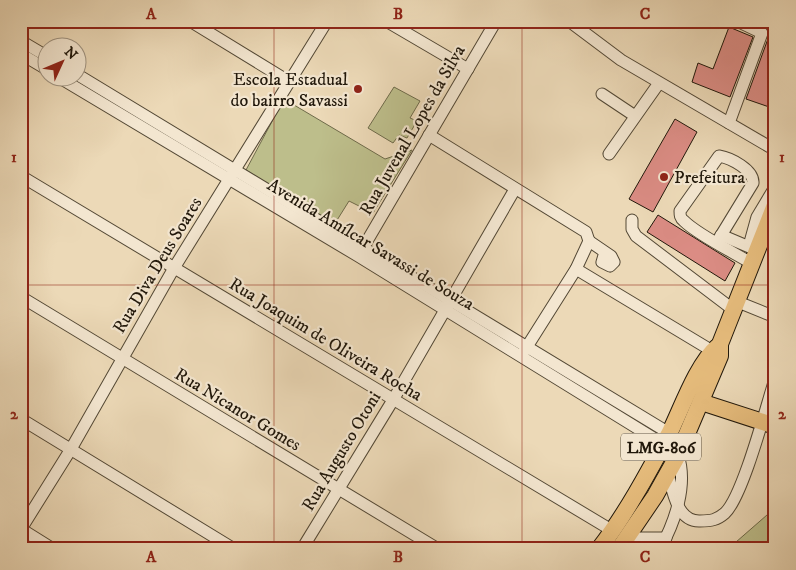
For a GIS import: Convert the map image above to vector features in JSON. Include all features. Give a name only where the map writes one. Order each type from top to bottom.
[{"type":"highway","name":"LMG-806","points":[[599,549],[619,539],[668,474],[678,455],[701,402],[718,350],[736,306],[752,253],[775,205]]},
{"type":"highway","name":"LMG-806","points":[[619,539],[691,387],[718,350]]},
{"type":"highway","points":[[701,402],[768,423]]},
{"type":"street","points":[[190,21],[288,81]]},
{"type":"street","name":"Rua Diva Deus Soares","points":[[21,529],[71,449],[121,358],[174,268],[326,21]]},
{"type":"street","points":[[386,21],[468,69]]},
{"type":"street","name":"Rua Juvenal Lopes da Silva","points":[[361,252],[496,21]]},
{"type":"street","points":[[569,21],[621,60],[775,150]]},
{"type":"street","points":[[729,123],[762,33],[737,21]]},
{"type":"street","points":[[21,41],[38,51]]},
{"type":"street","points":[[21,54],[38,64]]},
{"type":"street","name":"Avenida Amílcar Savassi de Souza","points":[[88,81],[232,174],[361,252],[444,310],[524,351]]},
{"type":"street","points":[[609,154],[660,83]]},
{"type":"street","name":"Avenida Amílcar Savassi de Souza","points":[[78,88],[232,174]]},
{"type":"street","points":[[602,94],[635,116]]},
{"type":"street","points":[[429,135],[586,232],[590,241],[605,252]]},
{"type":"street","points":[[719,238],[753,183],[753,177],[737,164],[719,156],[680,210],[680,216],[683,221],[719,238],[752,253]]},
{"type":"street","name":"Rua Joaquim de Oliveira Rocha","points":[[21,176],[393,400],[619,539]]},
{"type":"street","points":[[752,253],[757,217],[775,186]]},
{"type":"street","name":"Rua Augusto Otoni","points":[[302,549],[393,400],[450,298],[515,189]]},
{"type":"street","points":[[632,220],[632,229],[636,236],[736,306],[775,317]]},
{"type":"street","points":[[719,238],[752,253]]},
{"type":"street","points":[[524,351],[576,269],[590,241]]},
{"type":"street","name":"Avenida Amílcar Savassi de Souza","points":[[361,252],[450,298],[524,351],[666,438]]},
{"type":"street","points":[[576,269],[718,350]]},
{"type":"street","name":"Rua Nicanor Gomes","points":[[21,297],[438,549]]},
{"type":"street","points":[[668,474],[677,504],[684,515],[696,521],[713,521],[727,511],[768,423],[775,379]]},
{"type":"street","points":[[21,419],[234,549]]},
{"type":"street","points":[[660,549],[672,528],[683,473],[678,455]]},
{"type":"street","points":[[21,529],[53,549]]},
{"type":"street","points":[[619,539],[666,538]]},
{"type":"green space","points":[[394,87],[420,101],[410,118],[417,121],[407,138],[399,135],[393,143],[368,128]]},
{"type":"green space","points":[[284,99],[385,159],[412,150],[373,213],[349,201],[334,225],[246,170]]},
{"type":"green space","points":[[775,508],[775,549],[728,549]]},
{"type":"building","points":[[773,25],[775,25],[775,109],[746,99]]},
{"type":"building","points":[[729,27],[753,37],[730,97],[692,82],[698,63],[713,69]]},
{"type":"building","points":[[675,119],[697,132],[653,212],[629,199]]},
{"type":"building","points":[[658,215],[735,263],[725,281],[647,232]]},
{"type":"place","name":"Escola Estadual do bairro Savassi","points":[[358,89]]},
{"type":"place","name":"Prefeitura","points":[[664,177]]}]
